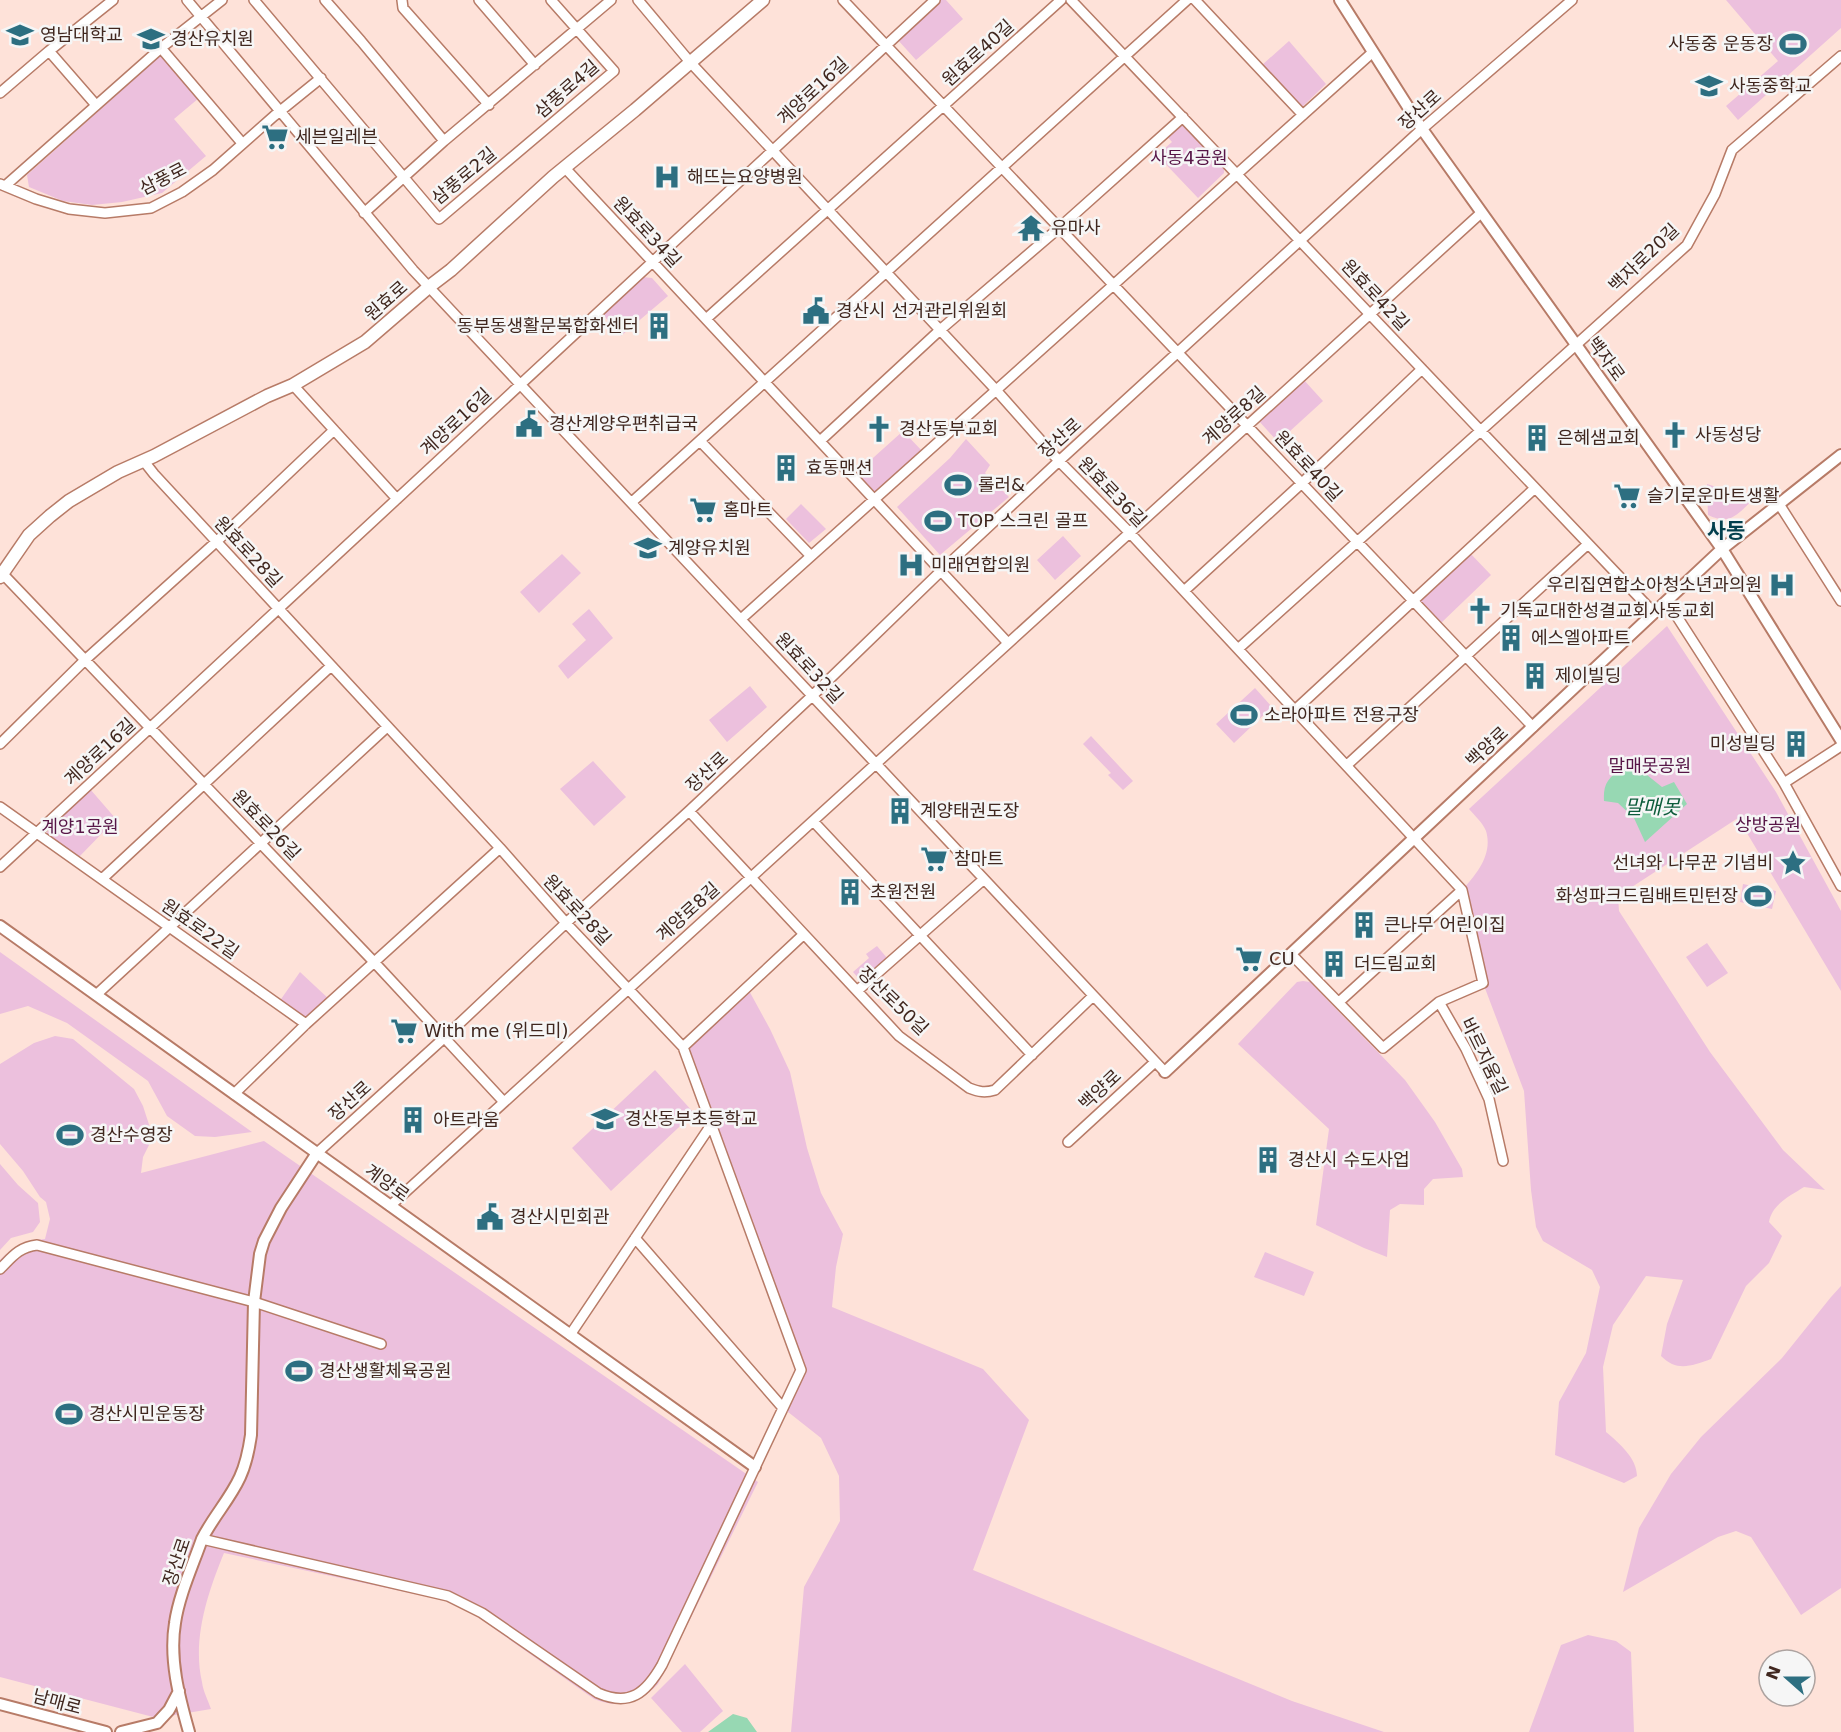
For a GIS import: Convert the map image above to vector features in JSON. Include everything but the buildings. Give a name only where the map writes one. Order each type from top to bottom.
[{"type":"main road","name":"원효로","points":[[1,574],[29,536],[50,516],[79,495],[118,472],[293,385],[365,342],[451,270],[565,168],[764,0]]},
{"type":"street","points":[[0,93],[113,0]]},
{"type":"street","points":[[187,0],[364,213],[430,286]]},
{"type":"street","points":[[201,16],[222,0]]},
{"type":"street","points":[[255,0],[321,78]]},
{"type":"street","points":[[325,0],[444,141]]},
{"type":"street","points":[[478,0],[536,65]]},
{"type":"street","name":"삼풍로4길","points":[[525,147],[614,70],[551,0]]},
{"type":"street","name":"삼풍로2길","points":[[364,213],[444,141],[611,0]]},
{"type":"street","name":"원효로36길","points":[[638,0],[690,62],[996,390],[1059,461],[1130,533],[1462,890]]},
{"type":"street","name":"원효로40길","points":[[843,0],[1533,727]]},
{"type":"street","name":"계양로16길","points":[[0,867],[935,0]]},
{"type":"street","name":"원효로40길","points":[[828,210],[1061,0]]},
{"type":"street","name":"원효로42길","points":[[1071,0],[1654,613]]},
{"type":"street","points":[[632,502],[1187,0]]},
{"type":"street","points":[[1195,0],[1303,115]]},
{"type":"street","name":"백자로","points":[[1340,0],[1422,129],[1722,549],[1841,740]]},
{"type":"street","name":"장산로","points":[[189,1732],[173,1656],[175,1620],[202,1539],[240,1478],[249,1449],[257,1272],[264,1241],[290,1192],[317,1153],[689,811],[812,696],[940,571],[1059,461],[1422,129],[1572,0]]},
{"type":"street","points":[[402,1],[403,8],[489,105]]},
{"type":"street","name":"삼풍로","points":[[201,16],[3,185],[36,199],[69,209],[105,213],[152,208],[182,192],[213,170],[321,78]]},
{"type":"street","points":[[161,48],[242,143]]},
{"type":"street","points":[[49,51],[96,105]]},
{"type":"street","points":[[741,619],[1373,52]]},
{"type":"street","name":"백자로20길","points":[[1238,649],[1687,244],[1715,194],[1732,150],[1841,56]]},
{"type":"street","name":"삼풍로2길","points":[[321,78],[439,219],[525,147]]},
{"type":"street","points":[[820,441],[940,330],[1183,117]]},
{"type":"street","name":"원효로34길","points":[[565,168],[940,571]]},
{"type":"street","points":[[706,320],[828,210]]},
{"type":"street","name":"계양로8길","points":[[390,1206],[1481,213]]},
{"type":"street","name":"원효로32길","points":[[430,286],[1165,1072]]},
{"type":"street","points":[[1184,591],[1422,369]]},
{"type":"street","points":[[293,385],[397,499]]},
{"type":"street","points":[[0,744],[86,660],[216,542],[333,430]]},
{"type":"street","points":[[700,441],[811,556]]},
{"type":"street","name":"백양로","points":[[1165,1072],[1722,549],[1841,455]]},
{"type":"street","name":"원효로28길","points":[[144,460],[216,542],[683,1047],[801,1370],[662,1665],[653,1681],[635,1696],[616,1698],[598,1692],[482,1613],[448,1596],[202,1539]]},
{"type":"street","points":[[1295,710],[1535,488]]},
{"type":"street","points":[[1779,504],[1841,601]]},
{"type":"street","points":[[1347,765],[1588,544]]},
{"type":"street","points":[[940,571],[1008,644]]},
{"type":"street","name":"원효로26길","points":[[1,574],[261,843],[504,1102]]},
{"type":"street","points":[[1666,601],[1784,783],[1841,886]]},
{"type":"street","points":[[102,879],[331,666]]},
{"type":"street","points":[[96,995],[387,727]]},
{"type":"street","points":[[1784,783],[1841,746]]},
{"type":"street","name":"원효로22길","points":[[0,807],[306,1024]]},
{"type":"street","name":"장산로50길","points":[[689,811],[900,1035],[969,1088],[978,1092],[995,1090],[1093,996]]},
{"type":"street","points":[[813,821],[1032,1055]]},
{"type":"street","points":[[234,1094],[306,1024],[500,848]]},
{"type":"street","points":[[857,991],[984,879]]},
{"type":"street","points":[[1292,954],[1383,1048],[1439,1002],[1483,983],[1462,890],[1339,1002]]},
{"type":"street","name":"계양로","points":[[0,926],[755,1467]]},
{"type":"street","points":[[683,1047],[804,934]]},
{"type":"street","name":"바르지움길","points":[[1439,1002],[1466,1049],[1489,1099],[1503,1161]]},
{"type":"street","name":"백양로","points":[[1068,1142],[1155,1062]]},
{"type":"street","points":[[570,1335],[711,1125]]},
{"type":"street","points":[[635,1238],[783,1408]]},
{"type":"street","points":[[0,1269],[18,1250],[37,1245],[255,1302],[381,1344]]},
{"type":"street","points":[[121,1732],[157,1723],[169,1710],[179,1691]]},
{"type":"street","name":"남매로","points":[[0,1704],[106,1732]]},
{"type":"green space","points":[[939,0],[946,0],[963,19],[916,60],[897,39]]},
{"type":"green space","name":"사동중 운동장","points":[[1726,0],[1841,0],[1841,28],[1738,120],[1726,106],[1778,61]]},
{"type":"green space","points":[[1289,41],[1326,84],[1301,108],[1262,65]]},
{"type":"green space","points":[[160,56],[199,98],[174,119],[206,156],[162,193],[122,202],[92,205],[63,201],[29,187],[27,175]]},
{"type":"green space","name":"사동4공원","points":[[1183,119],[1224,164],[1224,173],[1198,198],[1157,155],[1172,142],[1165,134]]},
{"type":"green space","points":[[642,277],[652,278],[668,296],[621,336],[600,311]]},
{"type":"green space","points":[[1303,379],[1323,401],[1278,442],[1258,420]]},
{"type":"green space","points":[[903,431],[924,453],[877,494],[870,492],[854,475]]},
{"type":"green space","name":"롤러&","points":[[966,439],[990,465],[985,473],[1009,497],[940,555],[897,507],[950,458]]},
{"type":"green space","points":[[1707,484],[1754,499],[1733,517],[1716,518],[1708,515]]},
{"type":"green space","points":[[801,504],[826,529],[809,543],[786,519]]},
{"type":"green space","points":[[1063,536],[1081,556],[1055,580],[1037,560]]},
{"type":"green space","points":[[1468,551],[1491,575],[1440,624],[1416,601]]},
{"type":"green space","points":[[562,554],[581,573],[539,613],[520,592]]},
{"type":"green space","points":[[589,609],[613,638],[568,679],[558,666],[586,640],[572,624]]},
{"type":"green space","points":[[1667,626],[1776,792],[1841,911],[1841,991],[1738,818],[1618,896],[1619,911],[1710,1052],[1783,1150],[1825,1190],[1804,1187],[1782,1201],[1774,1210],[1769,1222],[1782,1236],[1769,1263],[1746,1286],[1711,1359],[1679,1366],[1661,1356],[1667,1324],[1683,1280],[1646,1276],[1613,1325],[1603,1367],[1606,1432],[1631,1457],[1636,1469],[1637,1476],[1624,1483],[1555,1455],[1559,1402],[1586,1353],[1600,1287],[1592,1270],[1543,1241],[1536,1227],[1524,1091],[1483,983],[1462,890],[1482,863],[1488,839],[1485,828],[1469,809]]},
{"type":"green space","points":[[750,686],[767,707],[727,742],[709,720]]},
{"type":"green space","name":"소라아파트 전용구장","points":[[1255,688],[1272,707],[1234,743],[1216,724]]},
{"type":"green space","points":[[1091,736],[1133,781],[1123,790],[1108,775],[1111,773],[1083,744]]},
{"type":"green space","points":[[593,761],[626,797],[594,826],[560,789]]},
{"type":"green space","name":"계양1공원","points":[[90,789],[116,819],[78,858],[44,835]]},
{"type":"green space","name":"화성파크드림배트민턴장","points":[[1743,884],[1776,891],[1772,909],[1740,902]]},
{"type":"green space","points":[[1707,943],[1728,973],[1707,987],[1686,957]]},
{"type":"green space","points":[[877,946],[887,958],[861,981],[853,972],[869,958],[866,954]]},
{"type":"green space","points":[[0,952],[252,1132],[215,1137],[195,1136],[167,1116],[148,1081],[67,1023],[28,1006],[0,1014]]},
{"type":"green space","points":[[300,972],[330,1000],[306,1022],[279,1002]]},
{"type":"green space","points":[[1297,982],[1310,982],[1405,1080],[1435,1122],[1462,1169],[1463,1177],[1433,1179],[1424,1189],[1424,1205],[1400,1204],[1390,1210],[1387,1257],[1316,1225],[1329,1129],[1238,1044]]},
{"type":"green space","points":[[747,987],[790,1072],[807,1148],[821,1193],[843,1234],[836,1267],[832,1307],[983,1369],[1029,1420],[973,1570],[1292,1701],[1384,1732],[791,1732],[804,1587],[840,1521],[839,1476],[821,1438],[783,1408],[801,1370],[683,1047]]},
{"type":"green space","name":"경산생활체육공원","points":[[55,1036],[73,1039],[134,1089],[143,1106],[153,1137],[143,1157],[141,1173],[264,1141],[758,1482],[658,1684],[651,1691],[628,1703],[603,1702],[594,1699],[472,1613],[443,1600],[224,1553],[207,1600],[200,1633],[199,1666],[203,1689],[211,1709],[157,1718],[0,1677],[0,1260],[20,1245],[45,1239],[50,1219],[46,1202],[0,1144],[0,1064],[34,1043]]},
{"type":"green space","points":[[655,1070],[694,1113],[611,1191],[572,1148]]},
{"type":"green space","points":[[0,1164],[38,1203],[40,1222],[33,1232],[11,1238],[0,1250]]},
{"type":"green space","points":[[1265,1252],[1314,1272],[1304,1296],[1254,1277]]},
{"type":"green space","points":[[1841,1286],[1841,1588],[1801,1615],[1751,1537],[1736,1531],[1718,1537],[1623,1592],[1639,1528],[1671,1474],[1701,1437],[1782,1358]]},
{"type":"green space","points":[[1588,1635],[1616,1641],[1631,1652],[1634,1732],[1529,1732],[1561,1645]]},
{"type":"green space","points":[[685,1664],[723,1711],[700,1732],[682,1732],[651,1698]]},
{"type":"water","name":"말매못","points":[[1622,768],[1642,771],[1662,787],[1674,782],[1687,804],[1645,842],[1634,818],[1618,803],[1604,801],[1607,782]]},
{"type":"water","points":[[733,1714],[747,1718],[757,1732],[708,1732]]},
{"type":"place","name":"영남대학교","points":[[20,35]]},
{"type":"place","name":"경산유치원","points":[[151,39]]},
{"type":"place","name":"사동중 운동장","points":[[1793,44]]},
{"type":"place","name":"사동중학교","points":[[1709,86]]},
{"type":"place","name":"세븐일레븐","points":[[275,137]]},
{"type":"place","name":"해뜨는요양병원","points":[[667,177]]},
{"type":"place","name":"유마사","points":[[1031,228]]},
{"type":"place","name":"경산시 선거관리위원회","points":[[816,311]]},
{"type":"place","name":"동부동생활문복합화센터","points":[[659,326]]},
{"type":"place","name":"경산계양우편취급국","points":[[529,424]]},
{"type":"place","name":"경산동부교회","points":[[879,429]]},
{"type":"place","name":"사동성당","points":[[1675,435]]},
{"type":"place","name":"은혜샘교회","points":[[1537,438]]},
{"type":"place","name":"효동맨션","points":[[786,468]]},
{"type":"place","name":"롤러&","points":[[958,485]]},
{"type":"place","name":"슬기로운마트생활","points":[[1627,496]]},
{"type":"place","name":"홈마트","points":[[703,510]]},
{"type":"place","name":"TOP 스크린 골프","points":[[938,521]]},
{"type":"place","name":"계양유치원","points":[[648,548]]},
{"type":"place","name":"미래연합의원","points":[[911,565]]},
{"type":"place","name":"우리집연합소아청소년과의원","points":[[1782,585]]},
{"type":"place","name":"기독교대한성결교회사동교회","points":[[1480,611]]},
{"type":"place","name":"에스엘아파트","points":[[1511,638]]},
{"type":"place","name":"제이빌딩","points":[[1535,676]]},
{"type":"place","name":"소라아파트 전용구장","points":[[1244,715]]},
{"type":"place","name":"미성빌딩","points":[[1796,744]]},
{"type":"place","name":"계양태권도장","points":[[900,811]]},
{"type":"place","name":"참마트","points":[[934,859]]},
{"type":"place","name":"선녀와 나무꾼 기념비","points":[[1793,863]]},
{"type":"place","name":"초원전원","points":[[850,892]]},
{"type":"place","name":"화성파크드림배트민턴장","points":[[1758,896]]},
{"type":"place","name":"큰나무 어린이집","points":[[1364,925]]},
{"type":"place","name":"CU","points":[[1249,959]]},
{"type":"place","name":"더드림교회","points":[[1334,964]]},
{"type":"place","name":"With me (위드미)","points":[[404,1031]]},
{"type":"place","name":"경산동부초등학교","points":[[605,1119]]},
{"type":"place","name":"아트라움","points":[[413,1120]]},
{"type":"place","name":"경산수영장","points":[[70,1135]]},
{"type":"place","name":"경산시 수도사업","points":[[1268,1160]]},
{"type":"place","name":"경산시민회관","points":[[490,1217]]},
{"type":"place","name":"경산생활체육공원","points":[[299,1371]]},
{"type":"place","name":"경산시민운동장","points":[[69,1414]]},
{"type":"district","name":"사동","points":[[1726,531]]},
{"type":"park label","name":"말매못공원","points":[[1650,766]]},
{"type":"park label","name":"상방공원","points":[[1768,825]]}]
